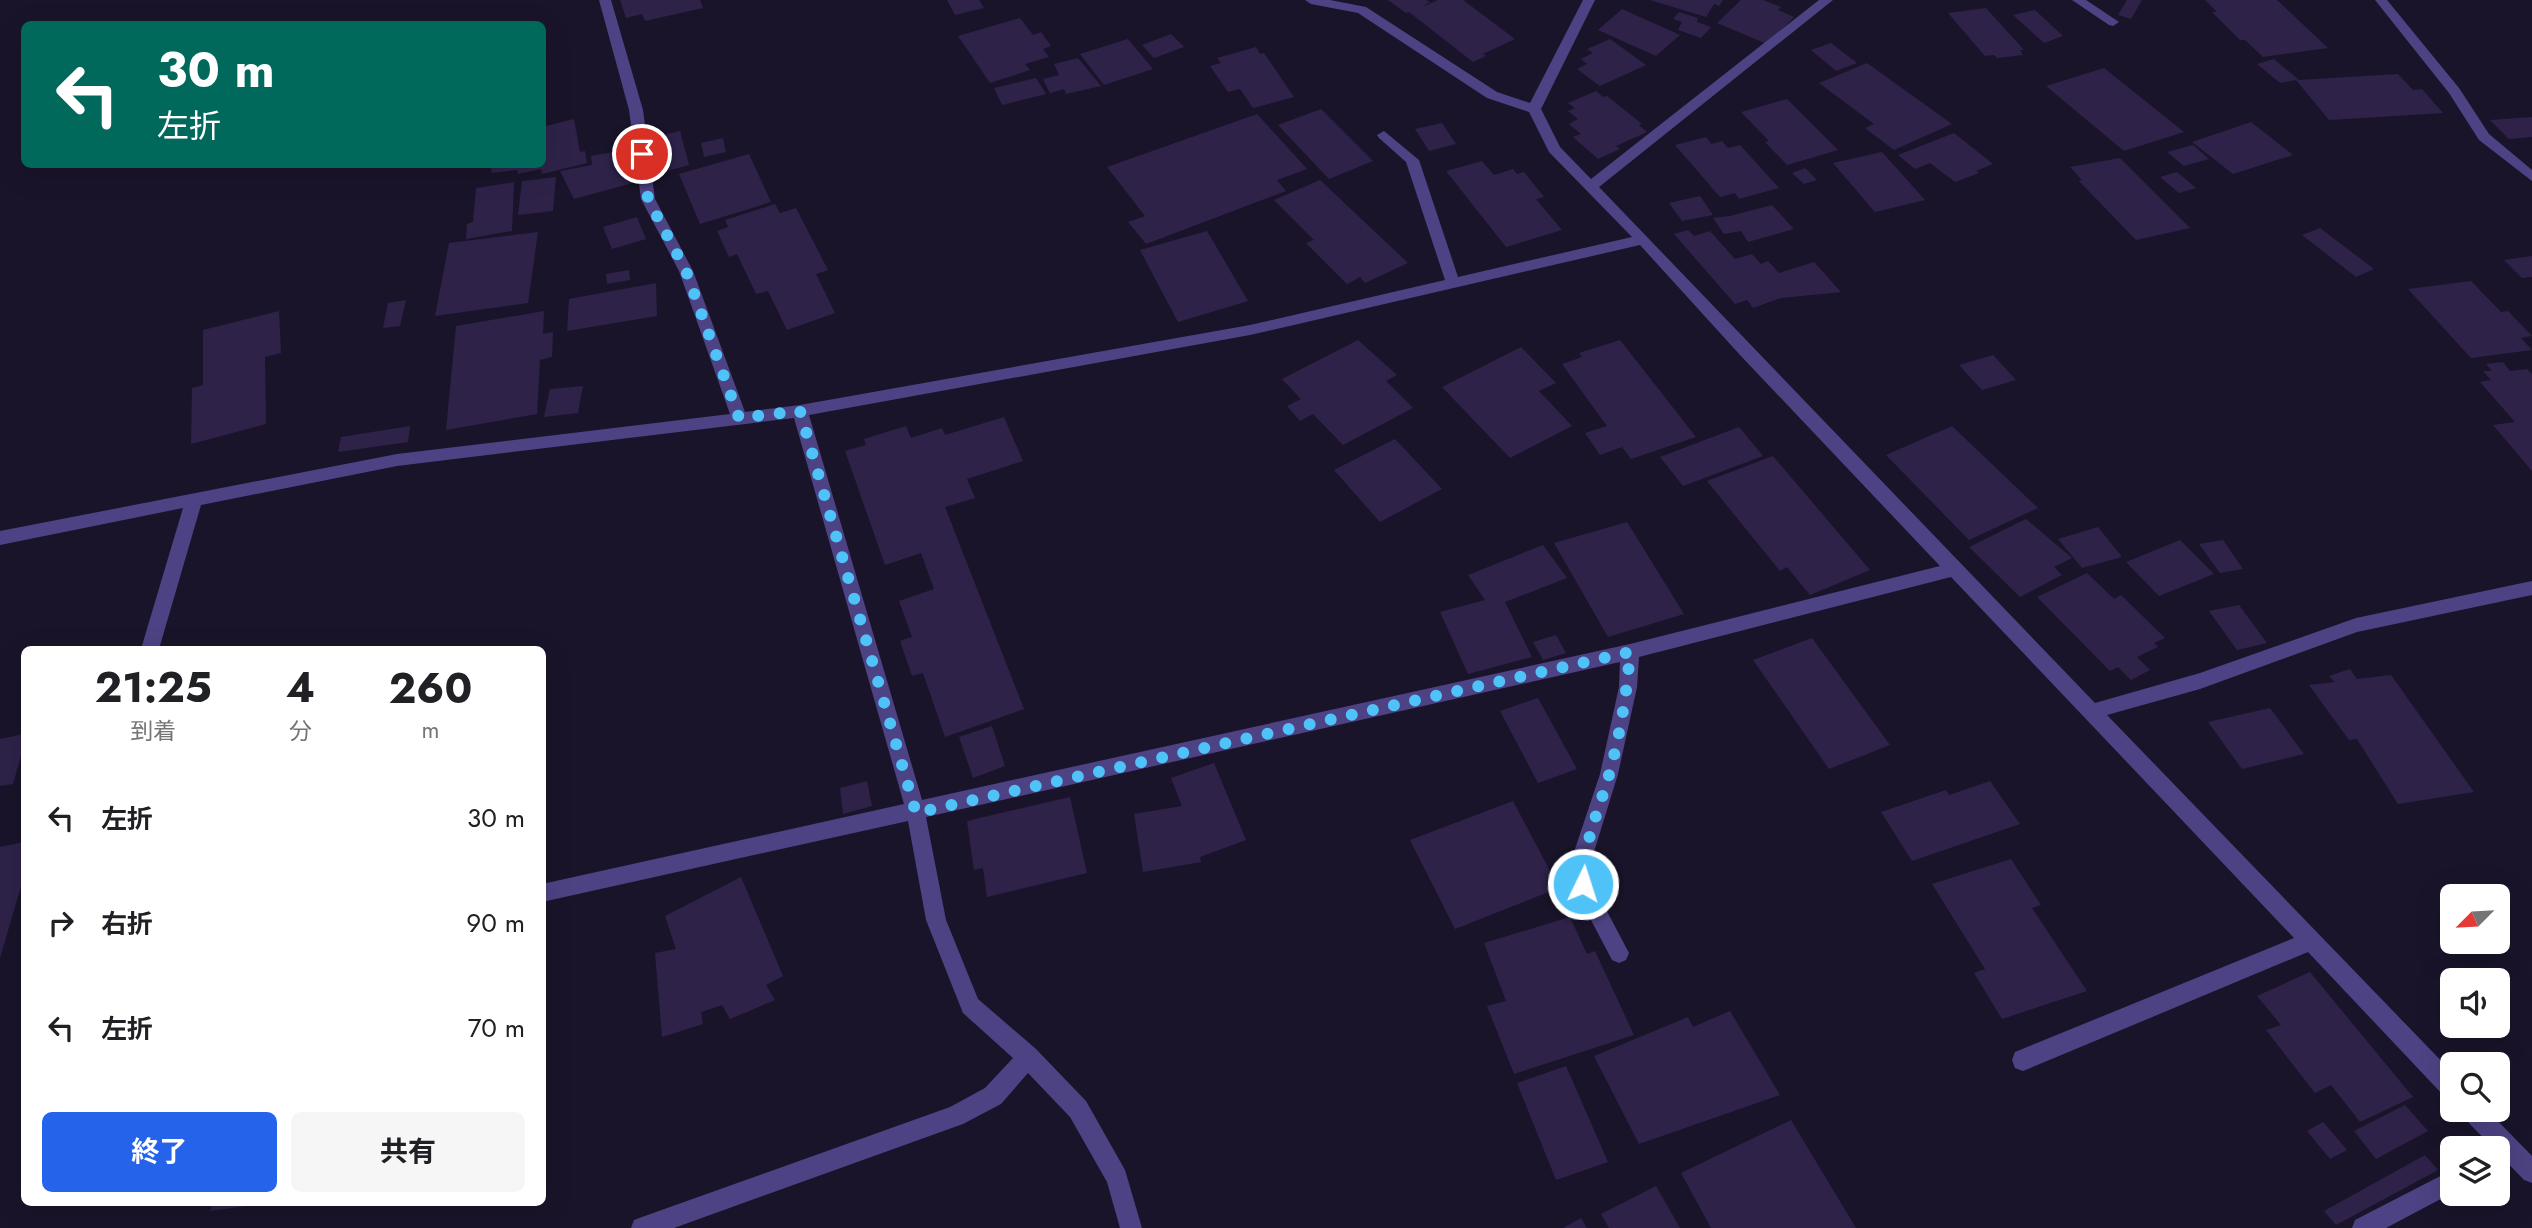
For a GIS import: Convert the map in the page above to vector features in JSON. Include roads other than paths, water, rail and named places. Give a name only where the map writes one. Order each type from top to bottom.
[{"type":"street","points":[[605,0],[636,110],[648,199],[686,271],[739,418]]},
{"type":"street","points":[[1311,0],[1362,10],[1492,95],[1534,109],[1554,149],[1643,239],[1745,351],[2440,1075]]},
{"type":"street","points":[[1534,109],[1589,0]]},
{"type":"street","points":[[1591,186],[1827,0]]},
{"type":"street","points":[[2078,0],[2113,22]]},
{"type":"street","points":[[2381,0],[2454,90],[2484,136],[2532,177]]},
{"type":"street","points":[[1384,135],[1412,160],[1453,283]]},
{"type":"street","points":[[0,538],[397,460],[800,411],[1250,330],[1643,239]]},
{"type":"street","points":[[800,411],[916,813],[936,920],[970,1006],[1028,1057],[1077,1109],[1117,1178],[1131,1228]]},
{"type":"street","points":[[151,646],[194,500]]},
{"type":"street","points":[[546,892],[916,813],[1630,652],[1954,569]]},
{"type":"street","points":[[2091,712],[2200,681],[2356,625],[2532,588]]},
{"type":"street","points":[[1619,953],[1583,884],[1583,855],[1609,774],[1628,687],[1630,652]]},
{"type":"street","points":[[2023,1060],[2311,941]]},
{"type":"street","points":[[642,1228],[955,1116],[993,1096],[1028,1057]]},
{"type":"street","points":[[2510,1158],[2532,1172]]},
{"type":"street","points":[[2363,1228],[2440,1187]]}]
